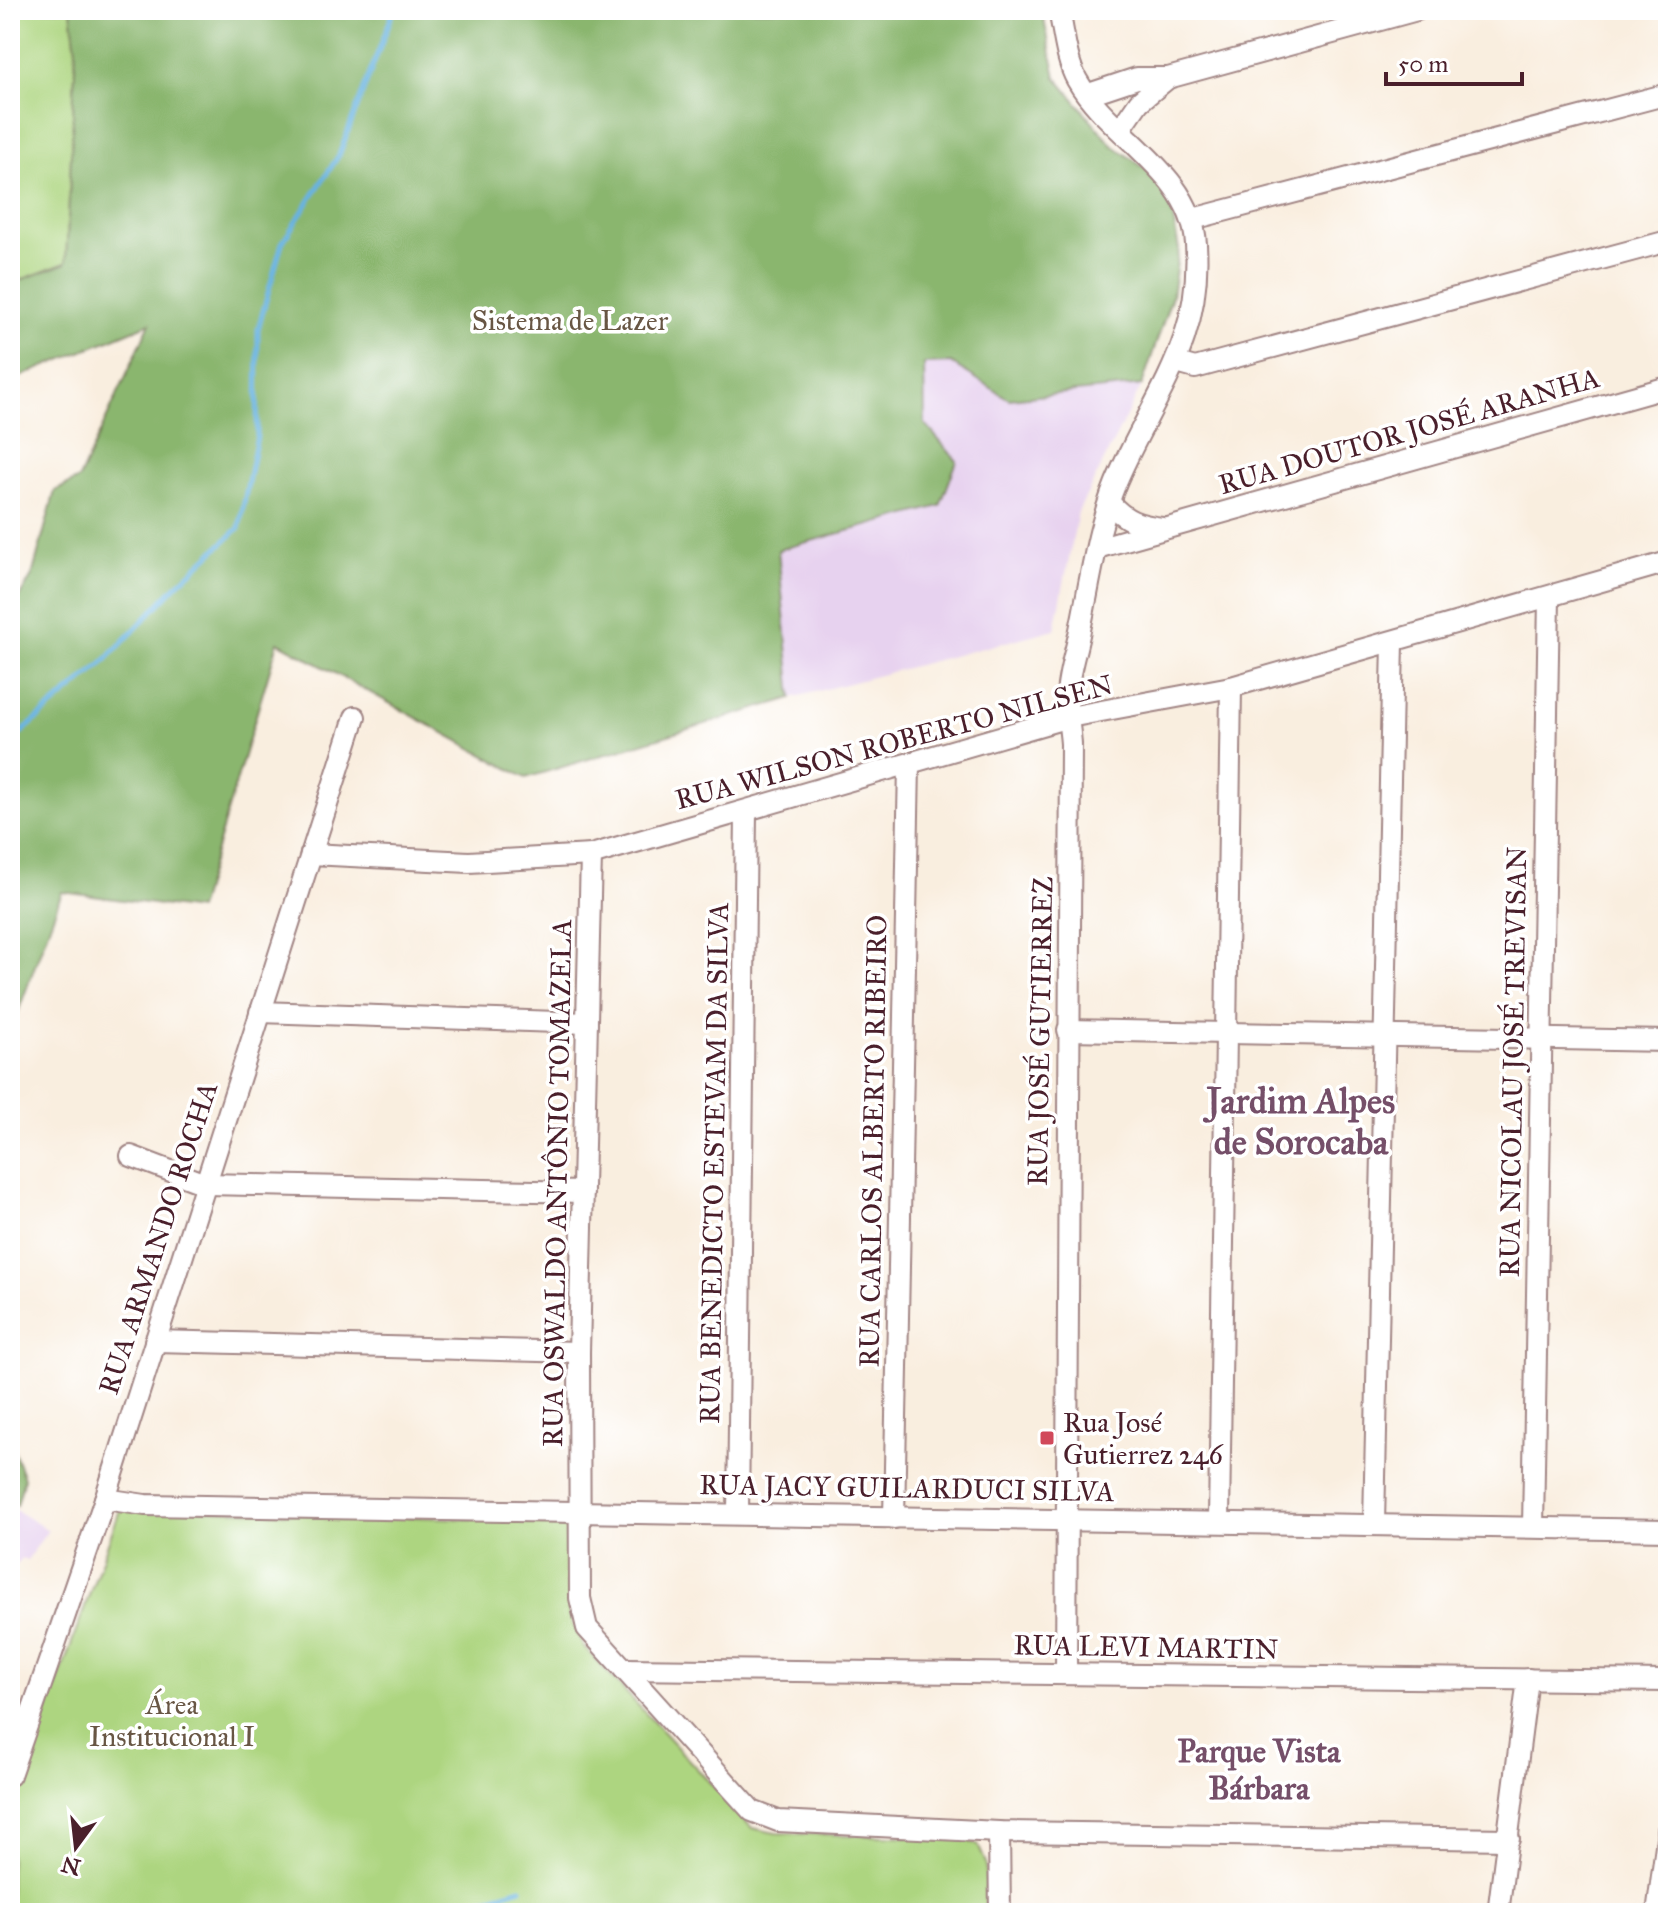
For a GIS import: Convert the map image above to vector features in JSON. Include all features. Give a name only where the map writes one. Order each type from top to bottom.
[{"type":"street","points":[[1059,10],[1069,60],[1078,81],[1165,176],[1193,219],[1668,94]]},
{"type":"street","points":[[1089,94],[1137,78],[1168,78],[1417,10]]},
{"type":"street","points":[[1121,128],[1139,102],[1168,78]]},
{"type":"street","name":"RUA JOSÉ GUTIERREZ","points":[[1066,1674],[1067,696],[1097,548],[1110,503],[1120,473],[1177,363],[1195,286],[1193,219]]},
{"type":"street","points":[[1177,363],[1195,368],[1668,241]]},
{"type":"street","name":"RUA DOUTOR JOSÉ ARANHA","points":[[1097,548],[1668,387]]},
{"type":"street","points":[[1110,503],[1122,516],[1139,525],[1166,529]]},
{"type":"street","name":"RUA WILSON ROBERTO NILSEN","points":[[311,854],[469,862],[591,855],[1069,717],[1231,687],[1668,562]]},
{"type":"street","name":"RUA NICOLAU JOSÉ TREVISAN","points":[[1533,1527],[1549,597]]},
{"type":"street","points":[[1374,1524],[1393,642]]},
{"type":"street","points":[[1219,1521],[1231,687]]},
{"type":"street","name":"RUA ARMANDO ROCHA","points":[[10,1775],[105,1499],[355,717]]},
{"type":"street","name":"RUA CARLOS ALBERTO RIBEIRO","points":[[894,1518],[909,765]]},
{"type":"street","name":"RUA BENEDICTO ESTEVAM DA SILVA","points":[[738,1514],[746,812]]},
{"type":"street","name":"RUA OSWALDO ANTÔNIO TOMAZELA","points":[[591,855],[579,1352],[580,1598],[587,1628],[752,1811],[778,1821],[999,1832],[1509,1839]]},
{"type":"street","points":[[260,1012],[587,1023]]},
{"type":"street","points":[[1068,1030],[1668,1041]]},
{"type":"street","points":[[131,1156],[205,1184],[583,1192]]},
{"type":"street","points":[[155,1341],[579,1352]]},
{"type":"street","points":[[114,1468],[120,1490],[145,1505]]},
{"type":"street","name":"RUA JACY GUILARDUCI SILVA","points":[[105,1499],[145,1505],[1668,1530]]},
{"type":"street","name":"RUA LEVI MARTIN","points":[[624,1669],[1668,1681]]},
{"type":"street","points":[[1498,1913],[1528,1679]]},
{"type":"street","points":[[1657,1913],[1668,1830]]},
{"type":"street","points":[[999,1832],[1000,1913]]},
{"type":"shaded area","points":[[951,363],[1009,399],[1142,385],[1078,512],[1055,629],[792,698],[778,549],[940,505],[957,461],[925,424],[924,364]]},
{"type":"shaded area","points":[[10,1507],[48,1530],[27,1560],[21,1558],[10,1574]]},
{"type":"green space","points":[[10,10],[71,10],[76,50],[66,263],[10,284]]},
{"type":"green space","name":"Sistema de Lazer","points":[[71,10],[1042,10],[1056,77],[1111,144],[1150,172],[1170,202],[1179,249],[1172,296],[1142,385],[1009,399],[951,363],[924,364],[925,424],[957,461],[940,506],[778,550],[792,698],[526,778],[278,642],[198,910],[62,892],[10,1034],[10,612],[32,576],[55,491],[79,479],[150,323],[10,381],[10,284],[66,263],[76,50]]},
{"type":"green space","points":[[10,1441],[24,1478],[17,1505],[10,1502]]},
{"type":"green space","name":"Área Institucional I","points":[[121,1507],[560,1522],[566,1530],[572,1621],[583,1646],[752,1828],[776,1833],[961,1838],[978,1845],[986,1863],[985,1913],[10,1913],[10,1814]]},
{"type":"waterway","points":[[10,742],[103,663],[176,586],[239,528],[257,436],[258,329],[282,243],[339,155],[394,10]]},
{"type":"waterway","points":[[439,1913],[521,1888]]},
{"type":"place","name":"Rua José Gutierrez 246","points":[[1047,1438]]},
{"type":"district","name":"Jardim Alpes de Sorocaba","points":[[1301,1122]]},
{"type":"district","name":"Parque Vista Bárbara","points":[[1259,1770]]}]
